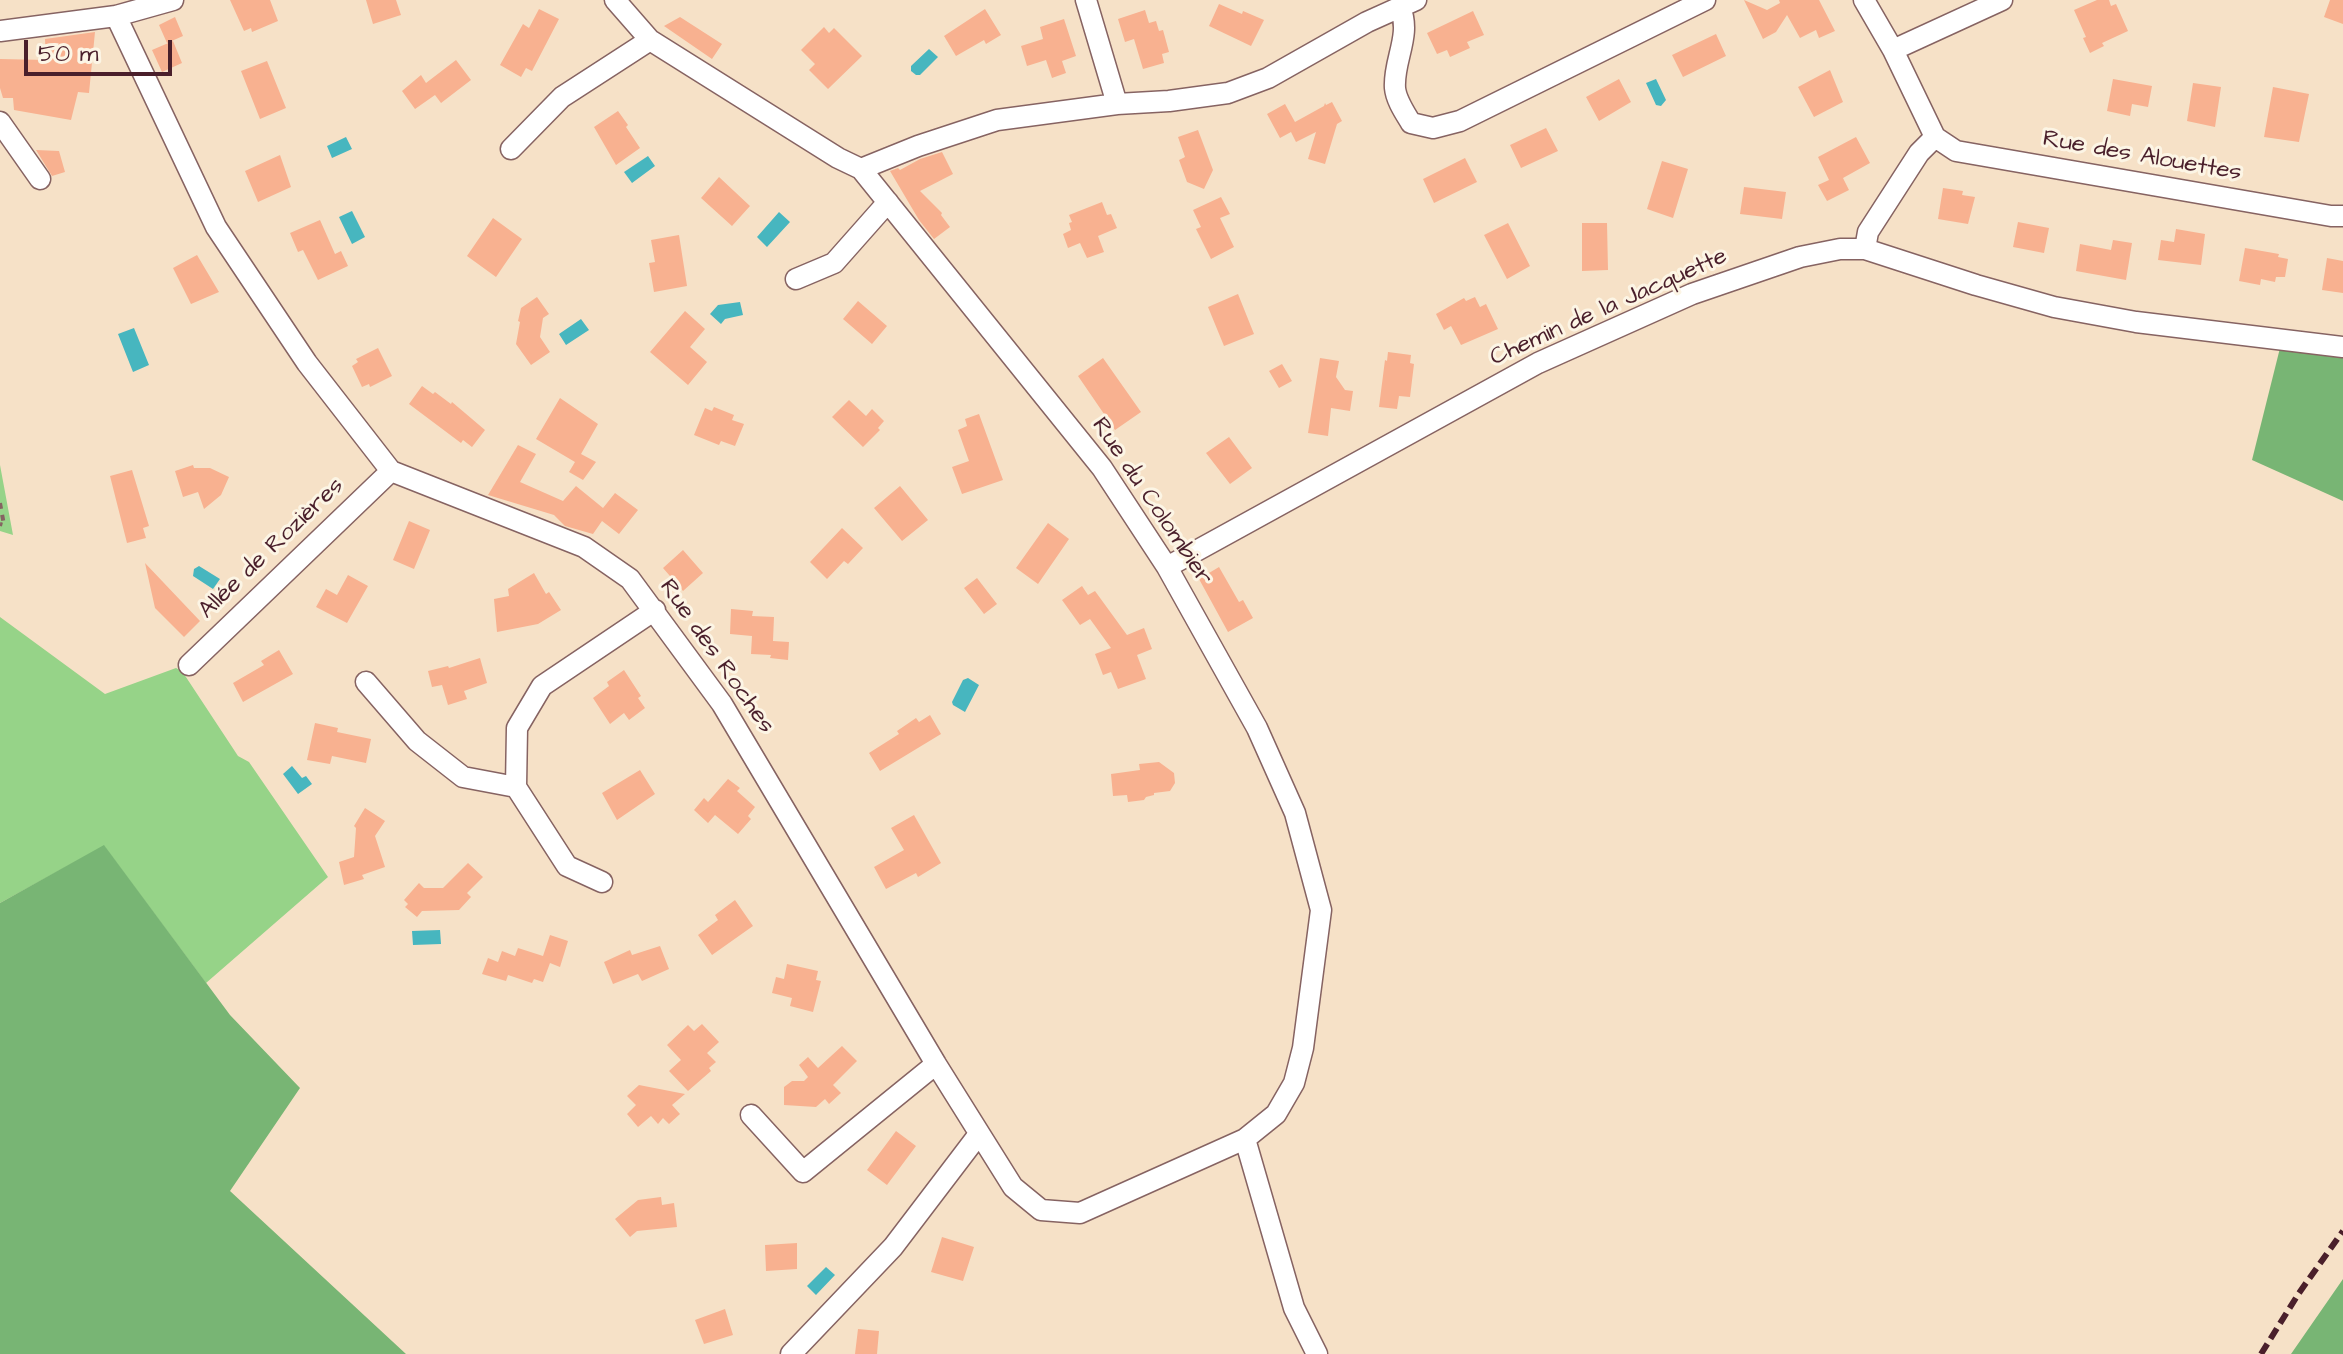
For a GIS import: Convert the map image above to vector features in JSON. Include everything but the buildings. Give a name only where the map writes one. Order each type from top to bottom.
[{"type":"street","points":[[0,31],[173,0]]},
{"type":"street","name":"Rue du Colombier","points":[[615,0],[650,40],[838,158],[861,169],[1102,468],[1167,567],[1257,728],[1295,813],[1321,910],[1303,1048],[1294,1083],[1276,1114],[1245,1139]]},
{"type":"street","points":[[1086,0],[1117,104]]},
{"type":"street","points":[[1408,4],[1395,89],[1411,123],[1433,128],[1460,121],[1705,0]]},
{"type":"street","points":[[1864,0],[1893,50],[1935,137],[1919,153],[1868,232],[1865,249]]},
{"type":"street","points":[[1893,50],[2002,0]]},
{"type":"street","points":[[861,169],[997,120],[1228,93],[1268,78],[1367,22],[1408,4]]},
{"type":"street","points":[[103,11],[216,227],[307,363],[391,471]]},
{"type":"street","points":[[511,149],[562,97],[650,40]]},
{"type":"street","points":[[0,122],[40,179]]},
{"type":"street","name":"Rue des Alouettes","points":[[1935,137],[1956,151],[2316,214],[2343,216]]},
{"type":"street","points":[[796,279],[834,263],[888,202]]},
{"type":"street","name":"Chemin de la Jacquette","points":[[1167,567],[1538,363],[1692,294],[1800,257],[1840,249],[1865,249],[2054,307],[2136,322],[2343,347]]},
{"type":"street","name":"Rue des Roches","points":[[391,471],[584,547],[630,579],[722,704],[936,1064],[1013,1187],[1041,1210],[1080,1213],[1245,1139]]},
{"type":"street","name":"Allée de Rozières","points":[[189,665],[391,471]]},
{"type":"street","points":[[602,882],[567,866],[516,787],[517,728],[542,686],[655,610]]},
{"type":"street","points":[[366,682],[417,741],[463,777],[516,787]]},
{"type":"street","points":[[751,1115],[803,1172],[936,1064]]},
{"type":"street","points":[[791,1354],[893,1247],[979,1134]]},
{"type":"street","points":[[1245,1139],[1294,1308],[1317,1354]]},
{"type":"path","points":[[0,503],[4,525],[0,524]]},
{"type":"green space","points":[[2280,348],[2343,356],[2343,501],[2252,460]]},
{"type":"green space","points":[[0,465],[13,535],[0,531]]},
{"type":"green space","points":[[0,617],[105,694],[176,668],[182,671],[238,756],[249,762],[328,877],[206,983],[104,846],[0,903]]},
{"type":"green space","points":[[104,845],[230,1015],[300,1088],[230,1191],[406,1354],[0,1354],[0,903]]},
{"type":"green space","points":[[2343,1279],[2343,1354],[2291,1354]]},
{"type":"water","points":[[929,49],[938,57],[920,75],[916,75],[911,71],[911,66]]},
{"type":"water","points":[[1656,79],[1666,100],[1661,106],[1656,105],[1646,83]]},
{"type":"water","points":[[346,137],[352,149],[332,158],[327,146]]},
{"type":"water","points":[[648,156],[655,166],[632,183],[624,172]]},
{"type":"water","points":[[352,211],[365,237],[352,244],[339,217]]},
{"type":"water","points":[[779,212],[790,222],[767,247],[757,237]]},
{"type":"water","points":[[740,302],[743,315],[725,319],[721,324],[710,314],[718,305]]},
{"type":"water","points":[[581,319],[589,330],[566,345],[559,334]]},
{"type":"water","points":[[134,328],[149,365],[133,372],[118,334]]},
{"type":"water","points":[[199,566],[220,579],[213,589],[193,576],[194,569]]},
{"type":"water","points":[[968,678],[979,685],[965,712],[952,702],[963,680]]},
{"type":"water","points":[[292,766],[312,784],[298,794],[283,774]]},
{"type":"water","points":[[440,930],[441,944],[413,945],[412,931]]},
{"type":"water","points":[[826,1267],[835,1275],[816,1295],[807,1286]]},
{"type":"railway","points":[[2261,1354],[2343,1231]]}]
